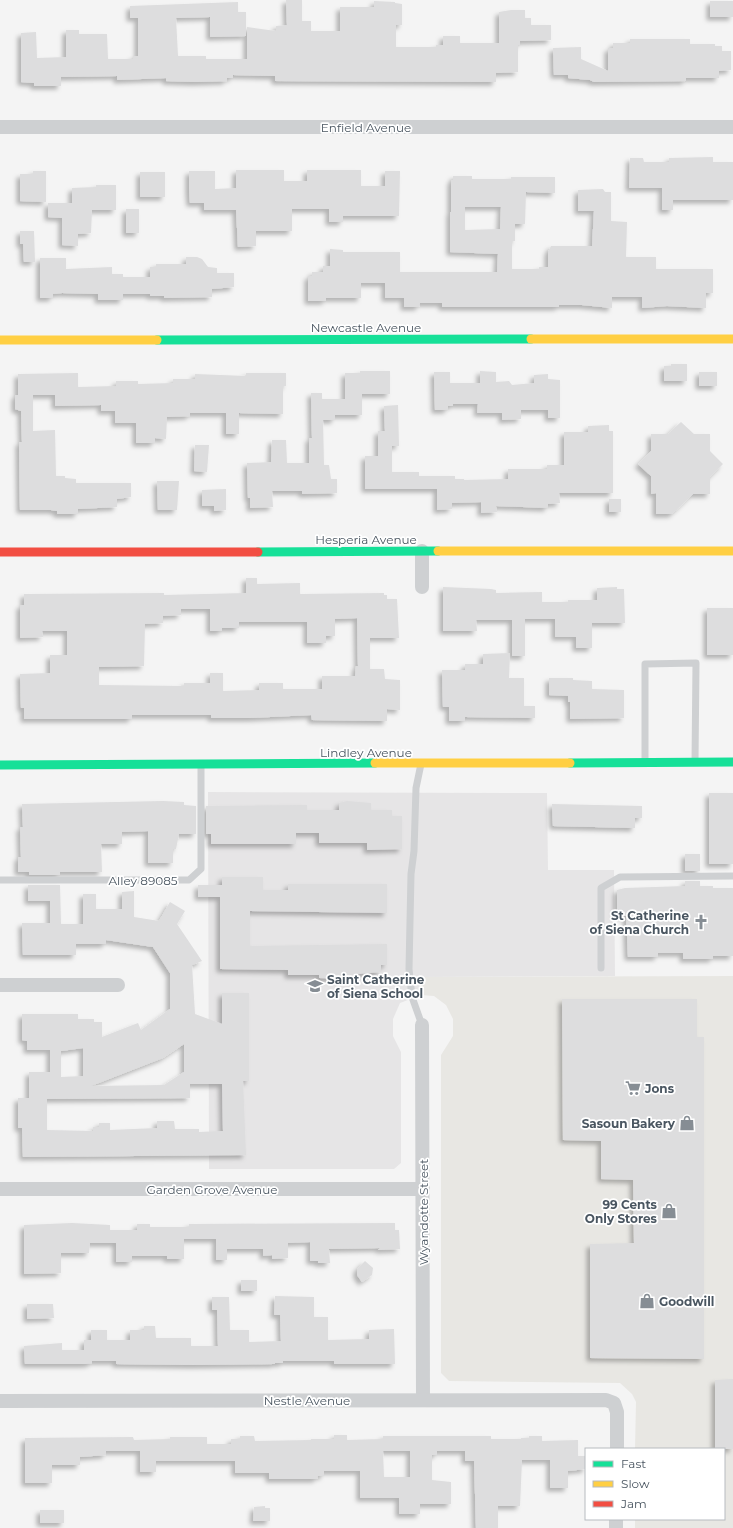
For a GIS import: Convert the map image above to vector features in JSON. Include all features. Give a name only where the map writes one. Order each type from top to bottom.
[{"type":"street","name":"Enfield Avenue","points":[[0,127],[733,127]]},
{"type":"street","name":"Newcastle Avenue","points":[[0,340],[733,339]]},
{"type":"street","name":"Hesperia Avenue","points":[[0,552],[733,550]]},
{"type":"street","points":[[422,551],[422,587]]},
{"type":"street","name":"Lindley Avenue","points":[[0,765],[733,762]]},
{"type":"street","points":[[0,985],[118,985]]},
{"type":"street","name":"Wyandotte Street","points":[[422,1025],[423,1400]]},
{"type":"street","name":"Garden Grove Avenue","points":[[0,1189],[423,1189]]},
{"type":"street","name":"Nestle Avenue","points":[[0,1401],[606,1400],[614,1403],[617,1412],[616,1448]]},
{"type":"lane","points":[[645,763],[646,664],[696,663],[695,762]]},
{"type":"lane","name":"Alley 89085","points":[[0,880],[189,880],[201,869],[201,764]]},
{"type":"lane","points":[[421,764],[416,788],[408,968],[412,997],[422,1025]]},
{"type":"lane","points":[[601,968],[602,888],[620,877],[733,876]]},
{"type":"shaded area","name":"Saint Catherine of Siena School","points":[[208,792],[547,793],[548,870],[614,870],[615,976],[421,977],[421,995],[400,1003],[393,1019],[393,1036],[401,1052],[401,1163],[394,1169],[209,1169]]},
{"type":"shaded area","points":[[733,976],[733,1528],[635,1528],[635,1520],[725,1520],[725,1448],[635,1448],[636,1402],[632,1394],[620,1383],[449,1381],[441,1373],[441,1055],[453,1036],[453,1019],[446,1005],[434,996],[421,995],[421,977]]},
{"type":"building","points":[[286,0],[302,0],[302,21],[311,21],[311,31],[340,31],[340,7],[374,7],[374,1],[395,2],[402,4],[402,25],[396,25],[396,47],[436,47],[436,45],[443,45],[443,36],[460,36],[460,43],[499,43],[499,12],[511,10],[525,10],[525,18],[531,18],[531,25],[551,25],[551,40],[520,41],[520,45],[518,45],[518,72],[496,73],[496,82],[275,81],[275,76],[233,75],[233,78],[227,78],[227,81],[166,81],[166,78],[117,80],[117,76],[61,77],[61,86],[34,86],[34,83],[21,82],[21,33],[36,32],[37,58],[66,57],[66,30],[79,30],[79,34],[107,34],[108,59],[133,59],[133,56],[138,56],[138,18],[130,18],[130,6],[238,2],[238,12],[246,12],[246,36],[210,37],[210,17],[176,18],[178,56],[206,56],[206,59],[247,59],[247,27],[276,31],[276,26],[287,25]]},
{"type":"building","points":[[710,1],[733,1],[733,17],[710,17]]},
{"type":"building","points":[[630,39],[690,39],[690,44],[715,44],[715,46],[722,46],[722,51],[731,51],[731,70],[719,71],[719,78],[686,78],[686,81],[594,82],[590,80],[568,78],[568,75],[554,75],[553,48],[581,47],[581,59],[608,71],[608,48],[613,48],[613,43],[630,43]]},
{"type":"building","points":[[713,157],[713,162],[733,162],[733,200],[673,200],[673,210],[662,210],[662,188],[629,188],[630,158],[643,158],[644,162],[669,162],[669,158]]},
{"type":"building","points":[[236,170],[284,170],[284,181],[307,181],[307,170],[361,170],[361,186],[385,186],[385,171],[400,171],[399,216],[343,216],[343,222],[329,222],[329,209],[292,209],[292,231],[256,231],[256,246],[238,247],[236,210],[204,210],[204,203],[190,203],[189,189],[189,171],[215,171],[215,189],[236,188]]},
{"type":"building","points":[[33,171],[46,171],[46,202],[20,201],[20,174],[33,174]]},
{"type":"building","points":[[140,172],[165,172],[165,197],[140,197]]},
{"type":"building","points":[[453,176],[472,176],[472,179],[555,177],[555,193],[526,192],[525,224],[515,224],[515,241],[512,241],[512,269],[539,269],[539,267],[548,267],[548,252],[551,246],[592,246],[594,211],[578,211],[578,190],[603,189],[605,192],[611,192],[611,221],[627,222],[626,257],[656,257],[656,269],[713,269],[713,293],[706,293],[706,308],[667,306],[642,308],[642,297],[612,297],[612,308],[582,305],[559,305],[559,307],[442,307],[442,303],[420,303],[419,307],[404,307],[404,298],[385,298],[385,283],[361,283],[361,298],[326,298],[326,301],[308,301],[308,276],[312,276],[312,272],[323,272],[323,266],[330,266],[330,249],[343,250],[343,252],[400,252],[400,272],[497,272],[498,254],[450,252],[451,180],[453,180]],"holes":[[[465,207],[501,207],[500,229],[465,230]]]},
{"type":"building","points":[[96,185],[116,185],[116,210],[92,210],[91,233],[78,234],[78,246],[62,245],[62,218],[48,217],[48,203],[72,203],[72,188],[96,187]]},
{"type":"building","points":[[126,209],[139,209],[139,233],[126,233]]},
{"type":"building","points":[[20,231],[34,231],[35,262],[24,262],[23,244],[20,244]]},
{"type":"building","points":[[186,257],[197,257],[202,259],[208,267],[217,268],[217,273],[234,273],[234,287],[212,289],[212,297],[164,298],[164,296],[150,296],[150,294],[123,294],[123,300],[98,300],[98,294],[62,293],[53,294],[53,298],[40,298],[40,258],[66,258],[66,269],[112,267],[112,274],[123,274],[123,277],[150,277],[150,267],[156,267],[156,264],[186,264]]},
{"type":"building","points":[[671,364],[687,364],[687,381],[664,381],[664,366],[671,366]]},
{"type":"building","points":[[360,371],[390,371],[390,394],[362,394],[362,415],[335,415],[335,420],[323,420],[324,465],[329,465],[331,479],[337,479],[337,493],[302,494],[302,491],[272,491],[273,507],[250,508],[250,498],[248,498],[247,463],[271,462],[272,440],[286,440],[287,463],[309,463],[309,438],[312,438],[311,393],[322,393],[322,399],[345,399],[345,373],[360,373]]},
{"type":"building","points":[[480,371],[496,372],[496,382],[509,381],[512,385],[534,383],[534,375],[548,374],[548,379],[560,380],[560,418],[548,418],[548,410],[521,410],[521,419],[502,420],[502,413],[477,413],[478,404],[453,404],[453,406],[448,406],[448,410],[435,410],[434,372],[450,372],[450,383],[480,383]]},
{"type":"building","points":[[699,372],[717,372],[717,386],[699,386]]},
{"type":"building","points":[[78,373],[78,387],[116,386],[116,381],[138,381],[138,384],[173,383],[173,379],[195,379],[195,374],[246,376],[246,373],[286,373],[286,386],[283,386],[283,414],[239,413],[239,434],[226,434],[226,413],[190,413],[190,416],[167,417],[166,439],[155,438],[155,443],[136,443],[136,423],[115,423],[115,411],[101,411],[101,405],[55,406],[55,395],[33,395],[33,431],[55,430],[56,476],[65,476],[65,478],[76,479],[76,483],[131,483],[131,497],[117,499],[117,507],[78,509],[78,514],[57,514],[57,511],[51,510],[20,510],[19,442],[22,442],[21,411],[15,409],[15,395],[18,395],[18,374]]},
{"type":"building","points":[[398,405],[399,446],[392,446],[392,472],[419,472],[419,476],[455,476],[455,479],[464,480],[508,479],[508,469],[547,469],[547,465],[564,465],[564,432],[588,432],[588,426],[609,425],[609,431],[613,431],[613,493],[559,493],[560,503],[548,504],[548,508],[496,506],[497,512],[481,513],[481,502],[452,503],[452,509],[437,510],[437,489],[365,489],[365,456],[378,456],[378,431],[385,431],[384,406]]},
{"type":"building","points":[[681,422],[694,434],[710,434],[710,451],[723,464],[710,477],[710,494],[693,494],[672,514],[656,514],[656,493],[651,494],[651,476],[638,464],[651,451],[651,434],[668,434]]},
{"type":"building","points":[[195,445],[209,445],[207,472],[194,471]]},
{"type":"building","points":[[157,481],[179,481],[177,510],[158,510]]},
{"type":"building","points":[[226,489],[226,510],[214,511],[214,506],[202,506],[202,490]]},
{"type":"building","points":[[609,499],[621,499],[621,512],[609,512]]},
{"type":"building","points":[[246,578],[257,578],[257,584],[300,583],[300,594],[384,593],[384,595],[387,595],[387,599],[397,599],[399,638],[370,638],[370,669],[384,669],[385,679],[400,680],[400,710],[387,709],[387,721],[312,720],[311,715],[211,718],[211,715],[132,715],[132,719],[24,719],[24,708],[21,708],[20,674],[50,673],[50,655],[67,655],[67,631],[42,631],[43,637],[20,638],[20,605],[24,605],[24,594],[164,593],[164,595],[246,593]],"holes":[[[181,609],[210,609],[210,631],[222,631],[222,628],[239,628],[239,622],[307,622],[307,643],[326,643],[326,636],[335,636],[335,619],[357,618],[358,666],[356,666],[355,676],[322,676],[322,689],[283,689],[283,683],[259,683],[259,690],[223,691],[223,673],[210,673],[210,683],[184,683],[184,686],[99,685],[99,667],[144,666],[145,624],[163,623],[163,616],[181,615]]]},
{"type":"building","points":[[443,587],[491,589],[496,590],[496,593],[542,592],[542,602],[568,602],[568,600],[597,600],[597,588],[617,587],[617,589],[624,589],[625,623],[592,623],[592,648],[576,648],[576,637],[555,637],[555,619],[525,619],[525,656],[512,656],[512,620],[476,620],[477,631],[443,631]]},
{"type":"building","points":[[707,608],[733,608],[733,655],[707,655]]},
{"type":"building","points":[[510,653],[509,678],[524,678],[524,706],[535,706],[535,718],[465,717],[465,721],[449,721],[449,707],[443,707],[442,670],[465,670],[465,664],[483,664],[483,654]]},
{"type":"building","points":[[549,678],[573,678],[573,680],[592,681],[592,689],[624,690],[624,718],[570,719],[570,702],[568,702],[568,696],[549,695]]},
{"type":"building","points":[[709,793],[733,793],[733,864],[709,864]]},
{"type":"building","points":[[163,801],[184,802],[184,805],[196,806],[196,834],[179,834],[176,849],[173,849],[173,863],[148,863],[148,831],[122,832],[122,844],[101,844],[102,872],[60,872],[60,875],[29,875],[29,872],[18,872],[18,857],[21,857],[20,827],[23,827],[22,804]]},
{"type":"building","points":[[347,801],[371,803],[371,810],[392,810],[392,816],[402,816],[402,849],[367,850],[367,843],[319,843],[319,833],[296,833],[296,844],[211,844],[211,834],[206,834],[206,806],[307,805],[307,810],[339,810],[339,803]]},
{"type":"building","points":[[552,804],[642,806],[642,818],[635,818],[635,828],[553,826]]},
{"type":"building","points":[[685,854],[700,854],[700,871],[685,871]]},
{"type":"building","points":[[222,877],[263,877],[263,890],[288,890],[288,884],[387,884],[387,913],[250,911],[250,946],[387,944],[387,965],[381,965],[381,972],[358,974],[358,979],[319,978],[319,975],[288,975],[288,970],[220,969],[220,897],[198,897],[198,885],[222,885]]},
{"type":"building","points":[[685,881],[700,881],[700,886],[713,886],[713,888],[733,888],[733,956],[713,956],[713,959],[683,959],[683,953],[658,953],[658,957],[628,957],[626,916],[617,916],[617,890],[625,888],[685,886]]},
{"type":"building","points":[[28,885],[60,885],[61,924],[83,924],[83,894],[96,894],[96,909],[122,909],[122,892],[134,891],[134,917],[159,921],[170,902],[185,911],[177,924],[202,961],[192,965],[195,1014],[222,1024],[222,993],[249,993],[249,1081],[243,1081],[246,1155],[23,1157],[22,1128],[18,1128],[18,1098],[29,1098],[29,1072],[50,1072],[50,1050],[27,1050],[27,1041],[22,1040],[22,1014],[78,1014],[78,1019],[94,1019],[94,1022],[102,1022],[102,1037],[138,1023],[141,1030],[170,1009],[170,973],[153,947],[106,940],[106,944],[76,944],[76,955],[23,955],[22,923],[50,923],[50,901],[28,901]],"holes":[[[184,1044],[184,1072],[164,1085],[91,1086],[163,1058]],[[83,1048],[83,1076],[61,1077],[61,1051]],[[190,1084],[222,1084],[223,1131],[199,1132],[199,1129],[175,1129],[174,1121],[157,1121],[157,1128],[110,1130],[110,1123],[99,1123],[99,1127],[93,1127],[93,1131],[47,1130],[47,1099],[190,1098]]]},
{"type":"building","points":[[562,999],[697,999],[697,1037],[704,1037],[704,1359],[590,1358],[590,1244],[634,1243],[633,1180],[601,1179],[601,1141],[563,1140]]},
{"type":"building","points":[[72,1223],[110,1225],[110,1230],[137,1230],[137,1224],[150,1224],[150,1227],[189,1227],[189,1224],[395,1223],[395,1230],[399,1230],[400,1249],[329,1249],[330,1263],[318,1263],[318,1261],[310,1261],[310,1242],[288,1243],[288,1258],[272,1259],[272,1255],[263,1256],[263,1249],[227,1249],[227,1260],[216,1260],[216,1239],[184,1239],[184,1259],[167,1259],[167,1256],[132,1256],[132,1262],[116,1262],[116,1243],[90,1243],[89,1253],[61,1253],[61,1273],[24,1274],[24,1225]]},
{"type":"building","points":[[365,1261],[373,1268],[372,1275],[362,1282],[357,1275],[357,1269]]},
{"type":"building","points":[[241,1280],[257,1280],[257,1291],[241,1291]]},
{"type":"building","points":[[275,1296],[314,1297],[314,1317],[328,1317],[328,1340],[369,1339],[369,1330],[394,1329],[395,1364],[334,1364],[334,1361],[283,1361],[283,1363],[275,1364],[193,1365],[116,1364],[116,1361],[92,1361],[92,1363],[86,1364],[25,1364],[24,1346],[62,1343],[62,1350],[84,1350],[84,1340],[91,1340],[91,1330],[107,1330],[107,1340],[130,1340],[130,1330],[144,1330],[144,1326],[155,1326],[156,1338],[191,1338],[191,1346],[218,1346],[217,1310],[212,1310],[212,1297],[229,1297],[230,1330],[249,1330],[249,1342],[281,1341],[280,1315],[274,1315]]},
{"type":"building","points":[[27,1304],[53,1304],[54,1318],[27,1319]]},
{"type":"building","points":[[733,1379],[733,1449],[715,1448],[715,1380]]},
{"type":"building","points":[[334,1435],[347,1435],[347,1440],[383,1439],[383,1436],[491,1436],[491,1439],[521,1439],[529,1438],[529,1436],[542,1436],[542,1441],[578,1440],[578,1456],[585,1456],[585,1469],[568,1471],[568,1488],[550,1488],[550,1460],[522,1460],[520,1506],[498,1506],[498,1528],[476,1528],[474,1461],[465,1461],[465,1451],[437,1451],[437,1455],[432,1455],[432,1480],[451,1482],[451,1504],[420,1504],[420,1514],[399,1514],[399,1498],[360,1498],[360,1471],[324,1471],[324,1476],[318,1476],[317,1479],[269,1479],[269,1473],[235,1473],[235,1461],[156,1461],[156,1472],[140,1472],[140,1451],[106,1451],[106,1455],[80,1457],[80,1465],[52,1465],[52,1483],[25,1483],[25,1438],[133,1437],[134,1440],[170,1439],[170,1437],[207,1437],[207,1444],[231,1444],[231,1439],[240,1439],[240,1436],[254,1436],[255,1441],[334,1439]],"holes":[[[383,1451],[410,1451],[410,1477],[384,1477]]]},
{"type":"building","points":[[265,1506],[265,1508],[270,1508],[270,1521],[253,1521],[254,1507]]},
{"type":"building","points":[[40,1510],[64,1510],[64,1523],[40,1523]]},
{"type":"traffic: fast","points":[[157,340],[531,339]]},
{"type":"traffic: fast","points":[[258,552],[438,551]]},
{"type":"traffic: fast","points":[[570,763],[733,762]]},
{"type":"traffic: fast","points":[[0,765],[375,763]]},
{"type":"traffic: slow","points":[[531,339],[733,339]]},
{"type":"traffic: slow","points":[[0,340],[157,340]]},
{"type":"traffic: slow","points":[[438,551],[733,551]]},
{"type":"traffic: slow","points":[[375,763],[570,763]]},
{"type":"traffic: jam","points":[[0,552],[258,552]]},
{"type":"place","name":"St Catherine of Siena Church","points":[[701,922]]},
{"type":"place","name":"Saint Catherine of Siena School","points":[[315,986]]},
{"type":"place","name":"Jons","points":[[633,1088]]},
{"type":"place","name":"Sasoun Bakery","points":[[687,1123]]},
{"type":"place","name":"99 Cents Only Stores","points":[[669,1211]]},
{"type":"place","name":"Goodwill","points":[[647,1301]]}]
